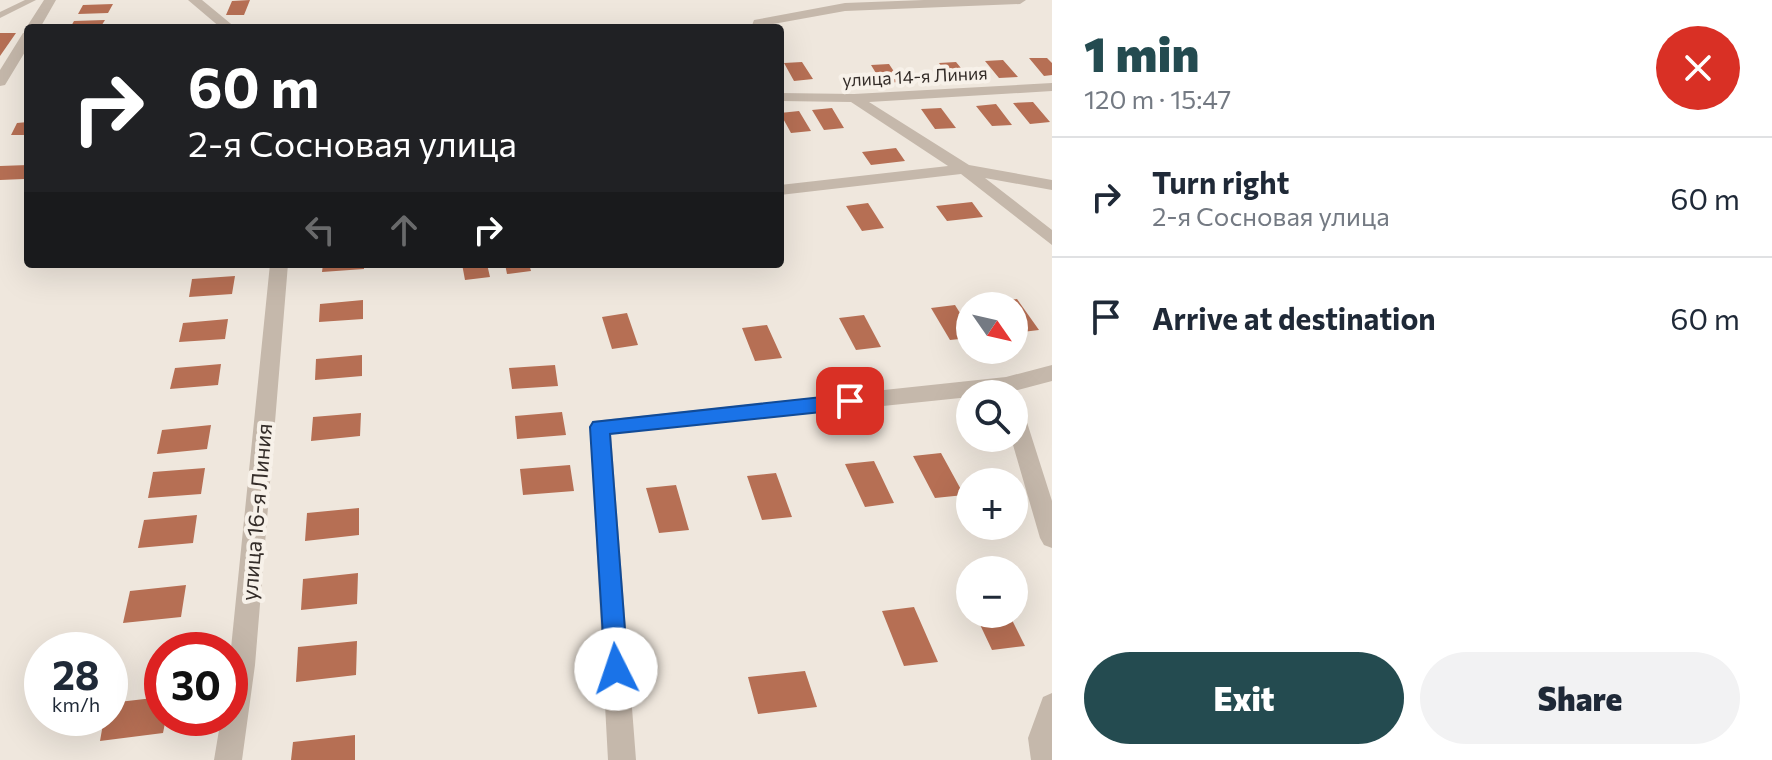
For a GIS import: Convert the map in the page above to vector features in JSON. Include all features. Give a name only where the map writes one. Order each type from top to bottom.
[{"type":"street","points":[[35,24],[50,0]]},
{"type":"street","points":[[194,0],[224,24]]},
{"type":"street","points":[[759,24],[845,7],[1014,0]]},
{"type":"street","points":[[0,82],[24,43]]},
{"type":"street","name":"улица 14-я Линия","points":[[784,97],[854,98],[1052,87]]},
{"type":"street","points":[[854,98],[964,169],[1052,239]]},
{"type":"street","points":[[784,190],[964,169],[1052,185]]},
{"type":"street","name":"улица 16-я Линия","points":[[228,760],[242,665],[279,268]]},
{"type":"street","points":[[1028,382],[1052,373]]},
{"type":"street","points":[[622,760],[600,427],[956,395]]},
{"type":"street","points":[[1026,452],[1052,538]]},
{"type":"street","points":[[1045,760],[1041,738],[1052,706]]},
{"type":"lane","points":[[0,15],[32,0]]},
{"type":"building","points":[[250,0],[244,15],[226,15],[232,1]]},
{"type":"building","points":[[113,4],[108,13],[78,14],[83,5]]},
{"type":"building","points":[[105,20],[102,24],[72,24],[74,21]]},
{"type":"building","points":[[0,33],[16,33],[0,56]]},
{"type":"building","points":[[1029,58],[1047,58],[1052,63],[1052,75],[1044,76]]},
{"type":"building","points":[[1003,60],[1018,77],[999,78],[985,61]]},
{"type":"building","points":[[802,62],[813,79],[794,81],[784,63]]},
{"type":"building","points":[[956,62],[970,79],[951,80],[939,63]]},
{"type":"building","points":[[889,64],[901,82],[882,83],[871,65]]},
{"type":"building","points":[[1033,102],[1050,122],[1030,124],[1013,103]]},
{"type":"building","points":[[996,104],[1012,125],[992,126],[976,106]]},
{"type":"building","points":[[832,108],[844,128],[824,130],[812,110]]},
{"type":"building","points":[[941,108],[956,128],[935,129],[921,109]]},
{"type":"building","points":[[799,111],[811,131],[791,133],[784,120],[784,113]]},
{"type":"building","points":[[24,122],[24,135],[11,135],[17,123]]},
{"type":"building","points":[[896,148],[905,161],[871,165],[862,152]]},
{"type":"building","points":[[24,165],[24,179],[0,180],[0,166]]},
{"type":"building","points":[[972,202],[983,217],[947,221],[936,206]]},
{"type":"building","points":[[868,203],[884,228],[862,231],[846,206]]},
{"type":"building","points":[[322,268],[364,268],[364,269],[322,272]]},
{"type":"building","points":[[463,268],[488,268],[490,277],[465,280]]},
{"type":"building","points":[[506,268],[530,268],[531,271],[507,274]]},
{"type":"building","points":[[235,276],[232,294],[189,297],[192,279]]},
{"type":"building","points":[[363,300],[363,319],[319,322],[320,304]]},
{"type":"building","points":[[955,305],[956,339],[950,340],[931,308]]},
{"type":"building","points":[[627,313],[638,345],[612,349],[602,317]]},
{"type":"building","points":[[1028,314],[1039,330],[1028,331]]},
{"type":"building","points":[[864,315],[881,347],[856,350],[839,318]]},
{"type":"building","points":[[228,319],[225,339],[179,342],[183,323]]},
{"type":"building","points":[[767,325],[782,358],[755,361],[742,328]]},
{"type":"building","points":[[362,355],[362,376],[315,380],[316,359]]},
{"type":"building","points":[[221,364],[218,385],[170,389],[175,368]]},
{"type":"building","points":[[555,365],[558,386],[512,389],[509,368]]},
{"type":"building","points":[[562,412],[566,435],[517,439],[515,416]]},
{"type":"building","points":[[361,413],[360,436],[311,441],[313,417]]},
{"type":"building","points":[[211,425],[207,449],[157,454],[162,430]]},
{"type":"building","points":[[941,453],[956,480],[956,496],[935,498],[913,456]]},
{"type":"building","points":[[874,461],[894,503],[865,507],[845,464]]},
{"type":"building","points":[[570,465],[574,491],[523,495],[520,469]]},
{"type":"building","points":[[205,468],[201,494],[148,498],[153,472]]},
{"type":"building","points":[[776,473],[792,517],[762,520],[747,476]]},
{"type":"building","points":[[676,485],[689,530],[659,533],[646,488]]},
{"type":"building","points":[[359,508],[359,535],[305,541],[307,513]]},
{"type":"building","points":[[197,515],[193,543],[138,548],[144,520]]},
{"type":"building","points":[[358,573],[357,604],[301,610],[303,579]]},
{"type":"building","points":[[186,585],[181,617],[123,623],[130,591]]},
{"type":"building","points":[[914,607],[938,662],[904,666],[882,611]]},
{"type":"building","points":[[982,628],[1016,628],[1025,646],[992,650]]},
{"type":"building","points":[[357,641],[356,675],[296,682],[298,647]]},
{"type":"building","points":[[805,671],[817,707],[758,714],[748,677]]},
{"type":"building","points":[[144,699],[144,735],[100,741],[101,736],[128,736],[128,701]]},
{"type":"building","points":[[355,735],[355,760],[291,760],[293,742]]},
{"type":"route","points":[[616,669],[600,427],[850,401]]}]
